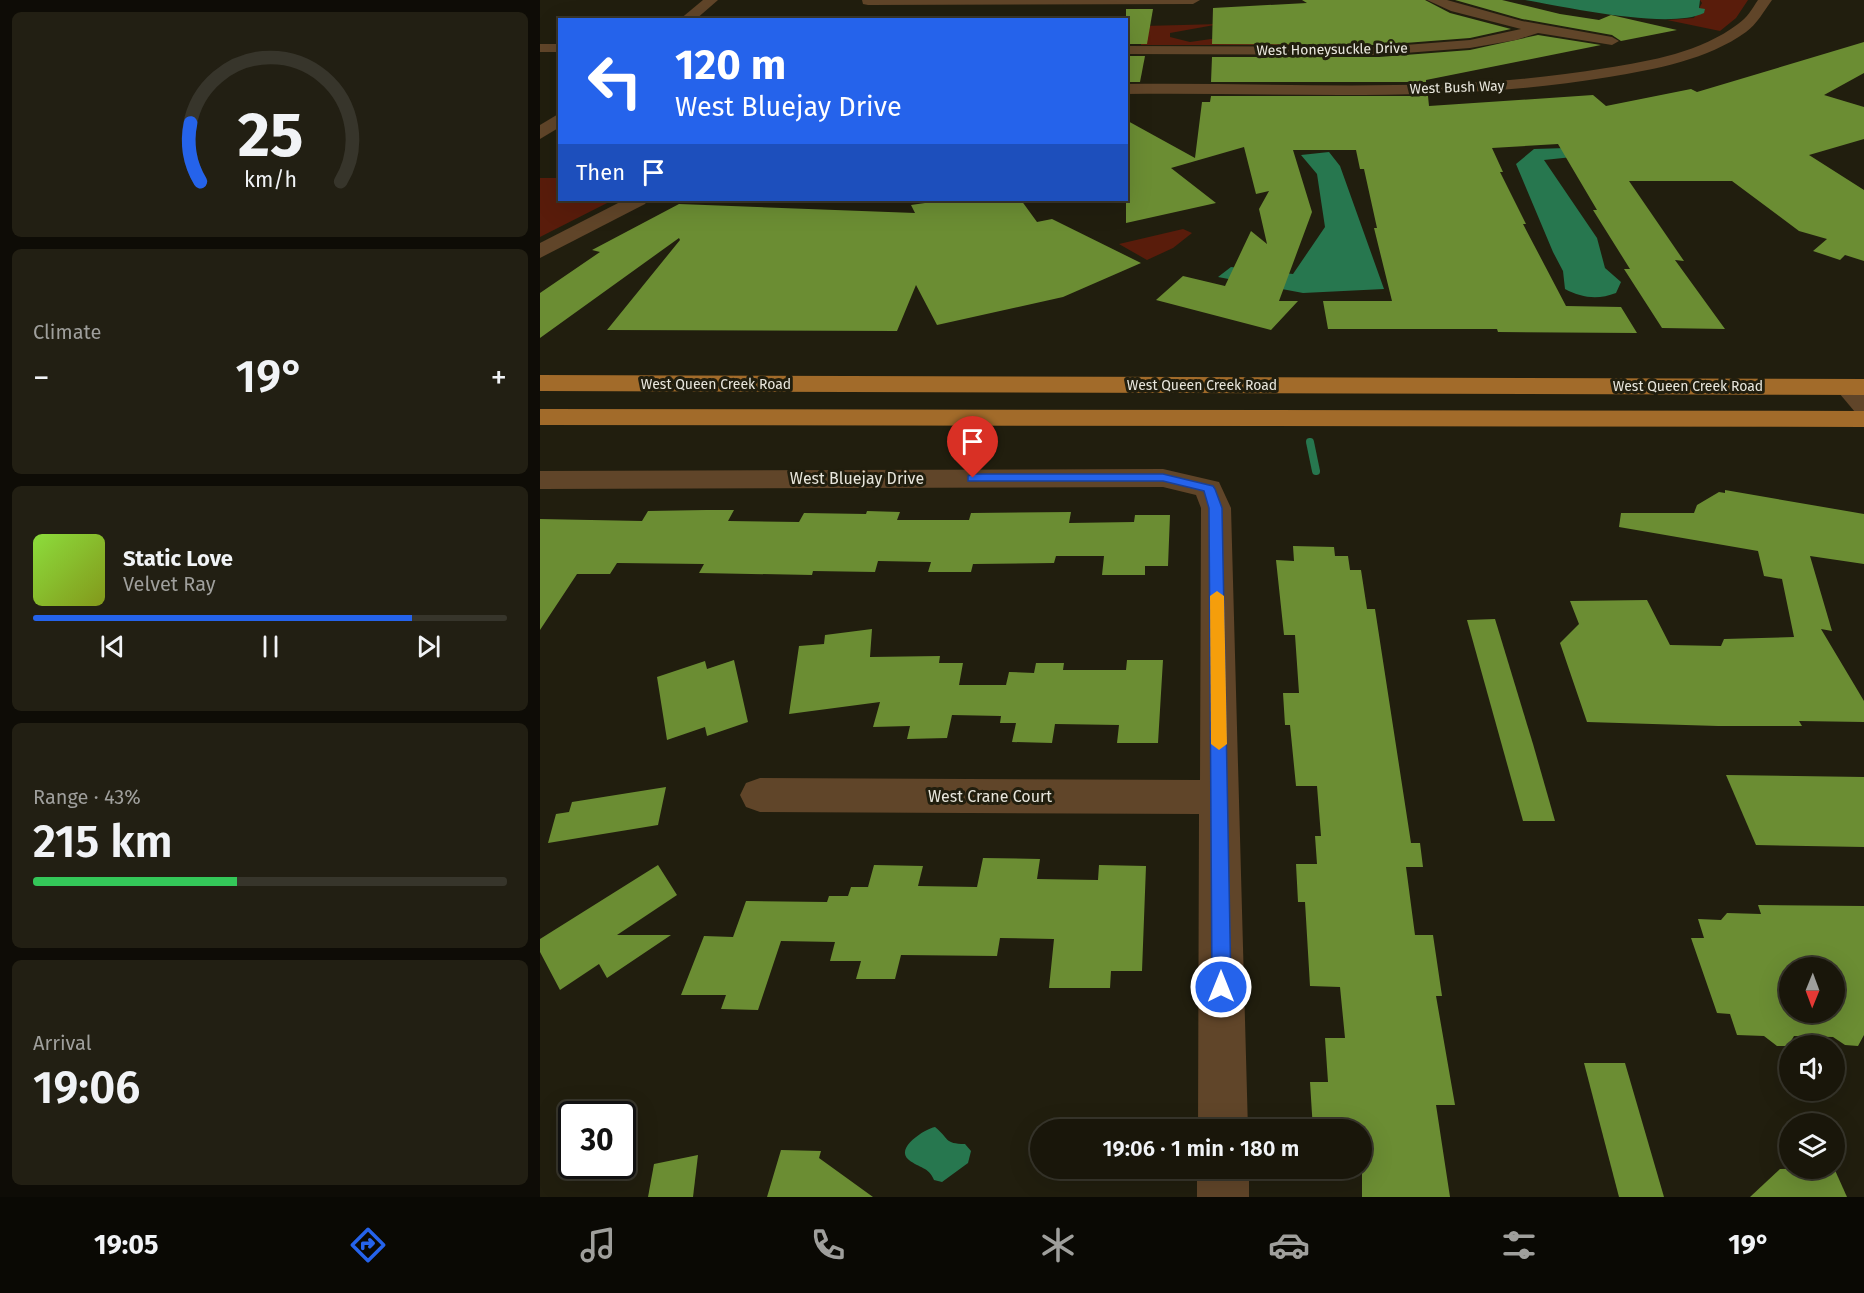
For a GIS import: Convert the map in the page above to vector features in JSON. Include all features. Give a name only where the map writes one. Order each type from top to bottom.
[{"type":"main road","name":"West Queen Creek Road","points":[[540,383],[1855,387]]},
{"type":"main road","name":"West Queen Creek Road","points":[[540,417],[1864,419]]},
{"type":"street","points":[[688,18],[711,0]]},
{"type":"street","points":[[859,12],[868,0],[1193,0]]},
{"type":"street","points":[[1434,0],[1535,29],[1612,41]]},
{"type":"street","name":"West Bush Way","points":[[1128,89],[1452,88],[1585,77],[1662,62],[1711,45],[1742,28],[1765,0]]},
{"type":"street","name":"West Honeysuckle Drive","points":[[1128,50],[1379,51],[1444,47],[1505,38],[1535,29]]},
{"type":"street","points":[[540,48],[558,48]]},
{"type":"street","points":[[1176,88],[1186,79],[1188,58],[1180,50]]},
{"type":"street","points":[[540,113],[558,113]]},
{"type":"street","points":[[540,134],[558,120]]},
{"type":"street","points":[[540,252],[636,201]]},
{"type":"street","points":[[1855,387],[1864,406]]},
{"type":"street","name":"West Bluejay Drive","points":[[540,480],[1163,478],[1209,489],[1216,508],[1220,797]]},
{"type":"street","name":"West Crane Court","points":[[760,795],[1220,797]]},
{"type":"street","points":[[1220,797],[1222,1119]]},
{"type":"street","points":[[1223,1179],[1223,1197]]},
{"type":"shaded area","points":[[1525,0],[1700,0],[1699,8],[1705,9],[1704,13],[1688,18],[1643,18],[1590,12]]},
{"type":"shaded area","points":[[1700,0],[1748,0],[1736,18],[1720,31],[1667,20],[1694,18],[1702,3]]},
{"type":"shaded area","points":[[1220,24],[1170,33],[1170,37],[1190,42],[1211,39],[1306,41],[1295,45],[1141,45],[1144,26]]},
{"type":"shaded area","points":[[1599,147],[1601,154],[1544,160],[1597,238],[1605,268],[1621,282],[1616,293],[1603,297],[1590,297],[1565,289],[1563,271],[1516,164],[1534,149]]},
{"type":"shaded area","points":[[1329,152],[1340,166],[1384,289],[1303,293],[1218,277],[1231,267],[1293,274],[1325,227],[1317,174],[1301,155]]},
{"type":"shaded area","points":[[540,178],[558,178],[558,201],[611,201],[540,237]]},
{"type":"shaded area","points":[[1183,229],[1192,233],[1173,248],[1147,260],[1119,244]]},
{"type":"shaded area","points":[[935,1127],[950,1142],[965,1144],[971,1151],[968,1163],[942,1182],[934,1180],[929,1173],[905,1155],[905,1150],[913,1140]]},
{"type":"building","points":[[1302,0],[1425,0],[1450,13],[1511,29],[1470,38],[1379,45],[1212,44],[1213,8],[1307,3]]},
{"type":"building","points":[[1455,0],[1502,0],[1560,14],[1599,20],[1611,15],[1677,30],[1621,41],[1612,35],[1522,19]]},
{"type":"building","points":[[1126,9],[1153,9],[1147,44],[1128,44],[1128,18],[1126,18]]},
{"type":"building","points":[[1538,35],[1601,45],[1426,80],[1426,82],[1211,82],[1212,57],[1379,57],[1470,50]]},
{"type":"building","points":[[1864,42],[1864,73],[1824,95],[1864,107],[1864,139],[1809,155],[1864,190],[1864,261],[1845,255],[1840,260],[1813,251],[1827,239],[1799,231],[1732,181],[1629,181],[1684,261],[1675,260],[1725,329],[1662,328],[1624,269],[1630,269],[1593,210],[1597,210],[1558,144],[1492,148],[1503,172],[1500,172],[1526,224],[1523,224],[1566,306],[1621,307],[1637,333],[1498,332],[1497,329],[1328,329],[1323,301],[1392,301],[1374,228],[1377,228],[1364,169],[1360,169],[1356,150],[1293,150],[1312,212],[1279,301],[1298,301],[1271,330],[1156,300],[1183,276],[1225,286],[1251,231],[1267,244],[1259,209],[1269,191],[1256,194],[1244,147],[1171,168],[1216,203],[1126,223],[1128,121],[1195,158],[1202,102],[1210,102],[1211,96],[1428,96],[1429,106],[1593,95],[1606,106],[1691,89],[1697,92]]},
{"type":"building","points":[[1128,56],[1145,56],[1140,82],[1128,82]]},
{"type":"building","points":[[939,201],[1022,201],[1037,222],[1052,219],[1141,263],[1063,297],[937,325],[916,285],[897,331],[607,330],[680,240],[679,238],[540,338],[540,293],[600,252],[592,250],[679,204],[915,213],[911,205]]},
{"type":"building","points":[[1725,490],[1864,514],[1864,564],[1810,556],[1832,631],[1821,629],[1864,701],[1864,722],[1799,721],[1802,726],[1718,726],[1587,722],[1560,643],[1579,624],[1570,601],[1647,600],[1670,645],[1721,646],[1724,639],[1794,637],[1782,579],[1764,576],[1758,551],[1619,527],[1621,513],[1694,513],[1697,505],[1719,492],[1725,493]]},
{"type":"building","points":[[734,510],[728,521],[799,522],[804,513],[866,514],[867,511],[900,512],[897,520],[969,520],[971,513],[1071,512],[1069,523],[1134,522],[1135,515],[1170,515],[1168,566],[1145,566],[1145,575],[1102,575],[1104,556],[1056,556],[1054,563],[973,564],[971,572],[928,572],[931,562],[878,561],[875,572],[813,571],[812,575],[699,573],[704,564],[617,563],[610,574],[577,574],[540,630],[540,519],[642,521],[648,511]]},
{"type":"building","points":[[1293,546],[1334,547],[1335,556],[1348,556],[1350,570],[1361,570],[1367,609],[1375,609],[1411,843],[1420,843],[1423,867],[1406,867],[1415,935],[1433,935],[1442,996],[1436,996],[1455,1105],[1436,1105],[1450,1197],[1362,1197],[1362,1179],[1372,1179],[1372,1119],[1312,1119],[1310,1082],[1328,1082],[1325,1038],[1345,1038],[1340,987],[1310,986],[1305,902],[1298,902],[1296,864],[1317,864],[1315,836],[1321,836],[1317,786],[1296,786],[1290,725],[1285,725],[1283,693],[1299,693],[1295,635],[1284,635],[1276,560],[1294,561]]},
{"type":"building","points":[[1495,619],[1555,821],[1523,821],[1467,620]]},
{"type":"building","points":[[872,629],[870,657],[940,656],[939,663],[963,663],[959,685],[1006,685],[1009,672],[1034,673],[1036,663],[1064,663],[1063,670],[1126,670],[1127,660],[1163,660],[1158,743],[1117,743],[1119,725],[1055,724],[1052,743],[1012,742],[1016,723],[1000,723],[1001,716],[952,715],[947,738],[907,739],[910,726],[873,727],[880,702],[789,714],[799,646],[824,644],[825,635]]},
{"type":"building","points":[[734,660],[748,722],[707,736],[705,727],[667,740],[657,677],[705,661],[707,669]]},
{"type":"building","points":[[1726,775],[1864,777],[1864,847],[1756,845]]},
{"type":"building","points":[[666,787],[658,825],[548,843],[556,814],[569,812],[572,802]]},
{"type":"building","points":[[983,858],[1040,859],[1037,879],[1098,880],[1099,865],[1146,866],[1142,971],[1111,971],[1110,988],[1049,988],[1054,939],[1000,938],[997,956],[901,955],[895,979],[856,979],[861,961],[830,961],[835,942],[781,941],[758,1010],[721,1009],[726,995],[681,995],[704,936],[733,937],[746,901],[827,902],[829,896],[848,896],[851,887],[868,887],[874,865],[923,866],[918,886],[977,887]]},
{"type":"building","points":[[658,865],[677,895],[617,935],[671,935],[607,978],[599,964],[560,990],[540,952],[540,939]]},
{"type":"building","points":[[1758,905],[1864,906],[1864,1035],[1858,1046],[1845,1045],[1845,1035],[1779,1035],[1779,1046],[1777,1046],[1764,1036],[1737,1035],[1730,1014],[1717,1013],[1691,938],[1704,938],[1698,919],[1721,920],[1727,913],[1761,914]]},
{"type":"building","points":[[1584,1063],[1625,1063],[1664,1197],[1619,1197]]},
{"type":"building","points":[[781,1150],[821,1151],[819,1158],[873,1197],[767,1197]]},
{"type":"building","points":[[698,1155],[693,1197],[648,1197],[654,1164]]},
{"type":"building","points":[[1779,1170],[1779,1179],[1839,1179],[1847,1197],[1750,1197]]},
{"type":"waterway","points":[[1310,442],[1316,471]]},
{"type":"slow traffic","points":[[1217,596],[1219,744]]},
{"type":"route","points":[[973,478],[1163,478],[1209,489],[1216,508],[1221,987]]}]
